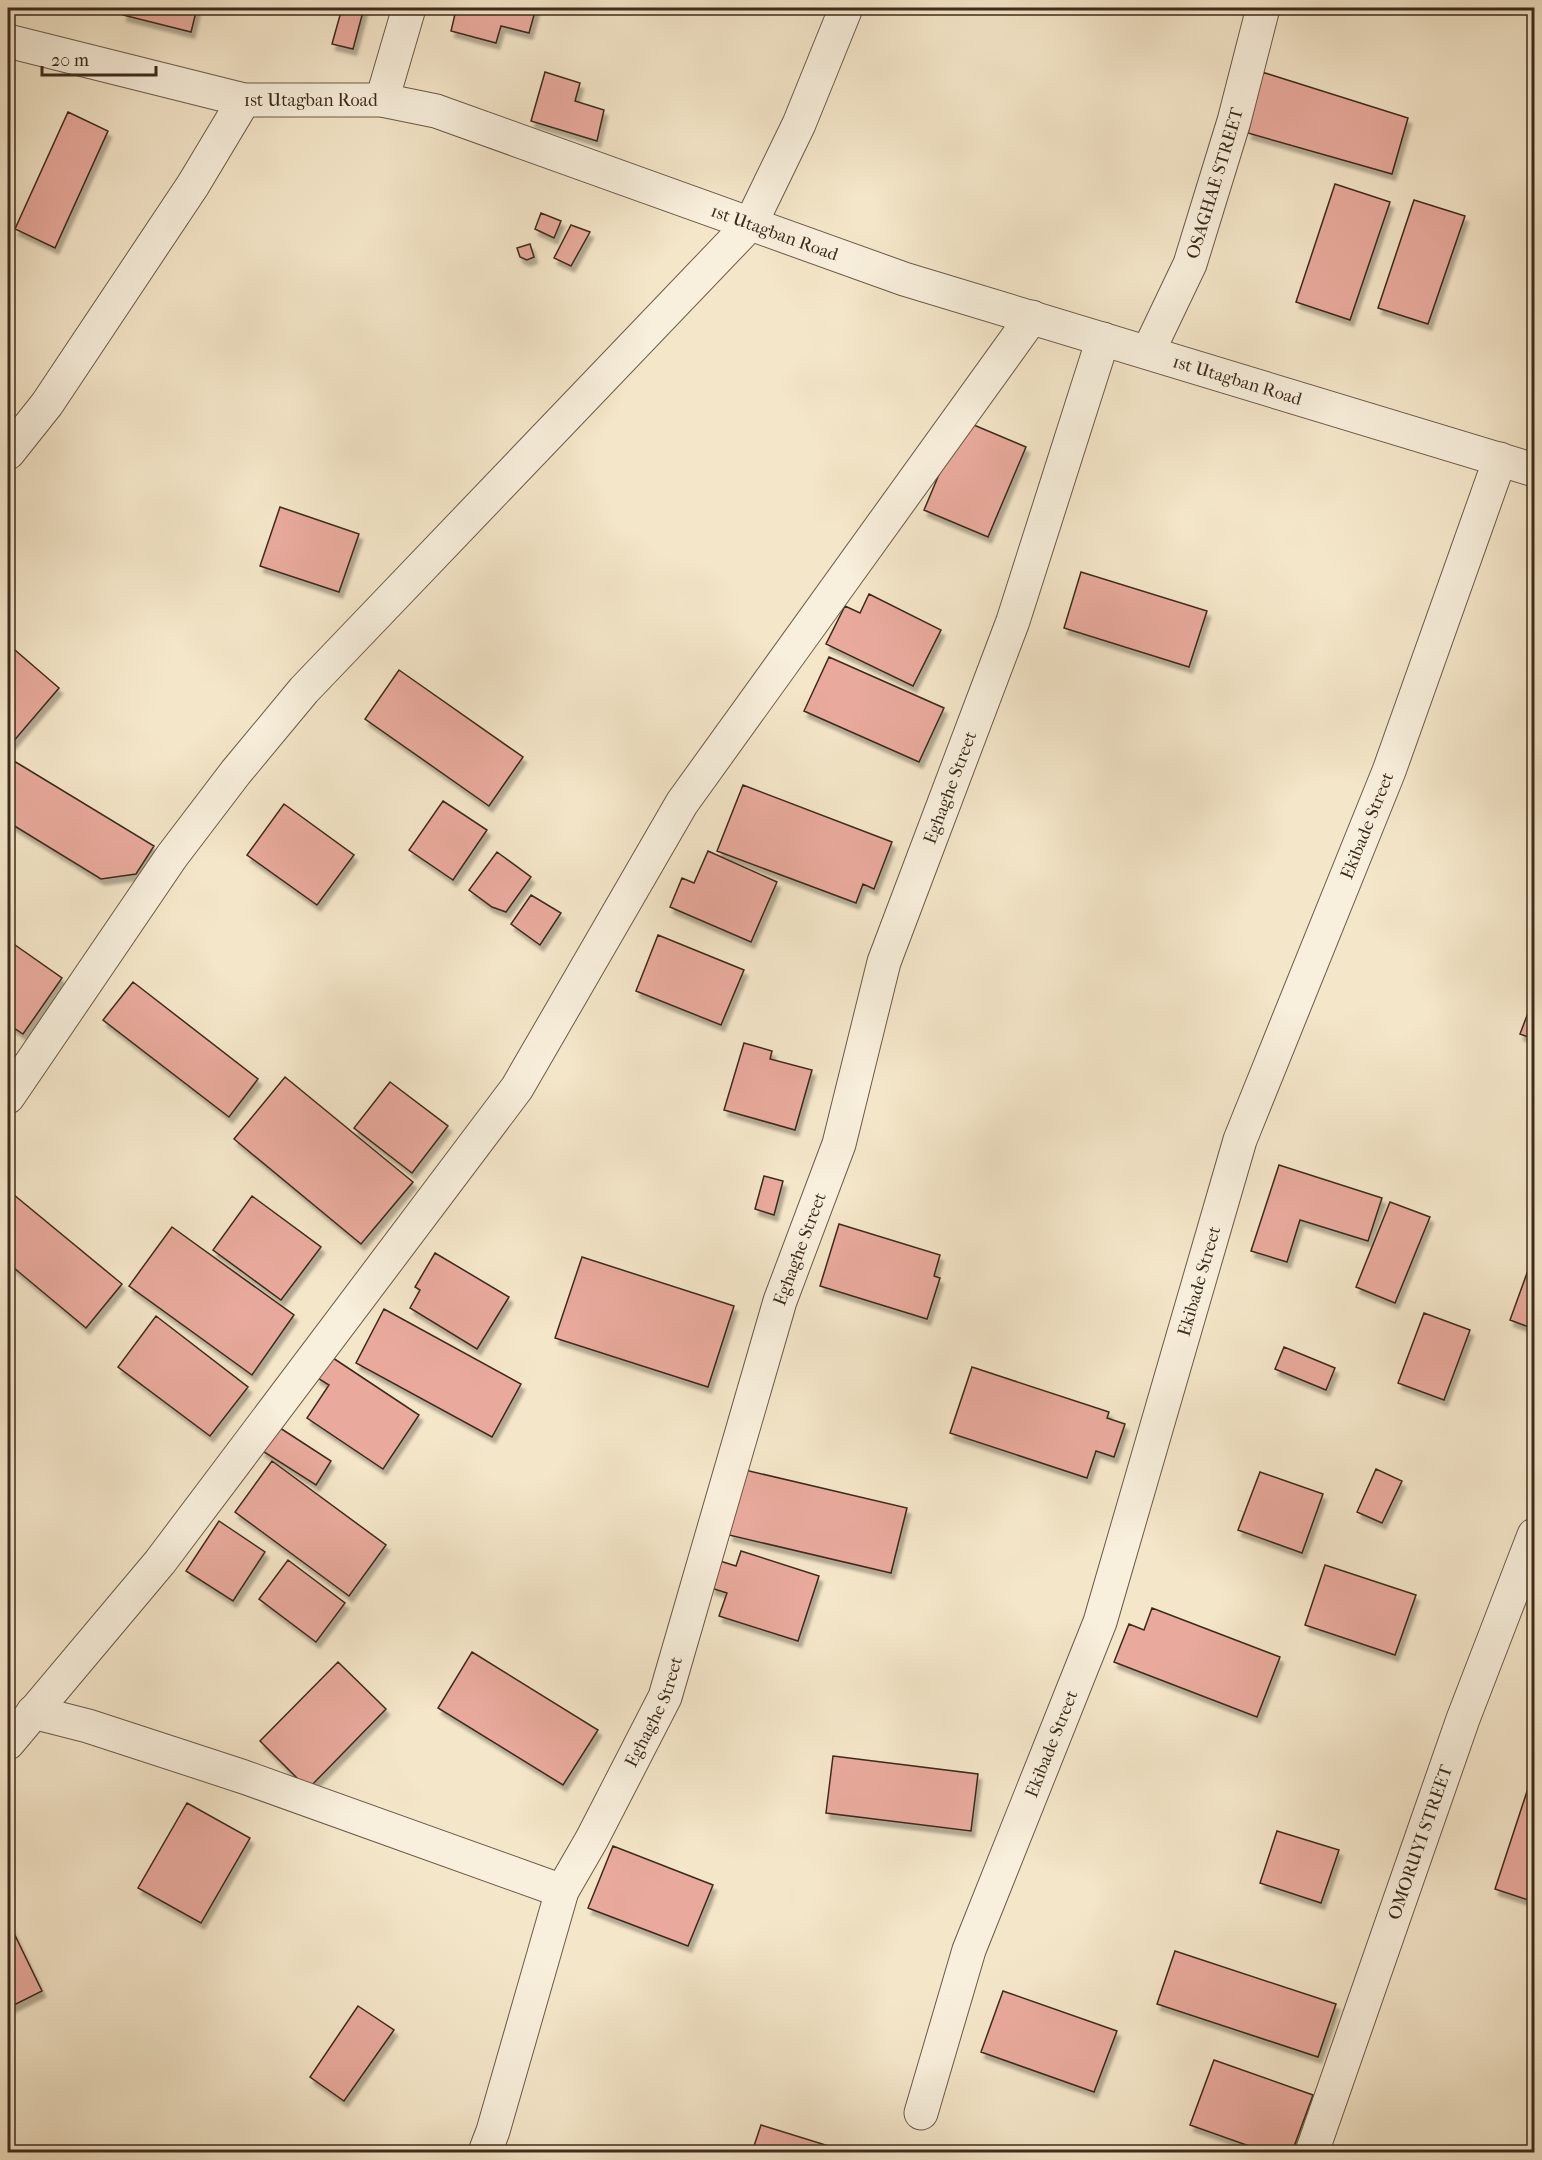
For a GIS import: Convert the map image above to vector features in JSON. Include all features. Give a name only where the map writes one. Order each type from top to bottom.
[{"type":"street","points":[[382,100],[409,8]]},
{"type":"street","points":[[8,1097],[172,856],[236,772],[304,690],[751,224],[799,124],[846,8]]},
{"type":"street","name":"OSAGHAE STREET","points":[[1148,352],[1190,264],[1234,121],[1263,8]]},
{"type":"street","name":"1st Utagban Road","points":[[8,41],[244,100],[382,100],[436,111],[904,279],[1534,470]]},
{"type":"street","points":[[8,453],[47,404],[193,185],[244,100]]},
{"type":"street","points":[[8,1743],[160,1562],[517,1088],[682,803],[1032,317]]},
{"type":"street","name":"Eghaghe Street","points":[[485,2152],[494,2131],[562,1891],[665,1697],[780,1301],[839,1144],[884,962],[1012,621],[1103,339]]},
{"type":"street","name":"Ekibade Street","points":[[921,2113],[969,1950],[1100,1622],[1240,1140],[1389,771],[1500,459]]},
{"type":"street","name":"OMORUYI STREET","points":[[1312,2152],[1463,1719],[1534,1535]]},
{"type":"street","points":[[33,1712],[88,1726],[244,1777],[562,1891]]},
{"type":"building","points":[[125,8],[197,8],[191,32],[123,15]]},
{"type":"building","points":[[342,8],[364,8],[353,49],[332,44]]},
{"type":"building","points":[[449,8],[536,8],[529,33],[501,26],[496,43],[451,31],[456,10]]},
{"type":"building","points":[[545,72],[580,83],[575,101],[604,110],[597,141],[531,121]]},
{"type":"building","points":[[1262,72],[1408,118],[1392,174],[1248,133]]},
{"type":"building","points":[[68,112],[108,131],[55,248],[15,229]]},
{"type":"building","points":[[1335,184],[1390,202],[1350,320],[1296,302]]},
{"type":"building","points":[[1414,200],[1465,216],[1428,324],[1378,308]]},
{"type":"building","points":[[541,213],[561,221],[554,238],[535,229]]},
{"type":"building","points":[[571,225],[590,232],[571,266],[554,258]]},
{"type":"building","points":[[530,244],[534,257],[527,260],[520,257],[517,248]]},
{"type":"building","points":[[962,420],[1026,447],[988,537],[924,510]]},
{"type":"building","points":[[280,507],[359,534],[339,592],[260,566]]},
{"type":"building","points":[[1081,572],[1207,611],[1189,667],[1064,628]]},
{"type":"building","points":[[869,594],[941,630],[913,686],[826,644],[845,606],[860,613]]},
{"type":"building","points":[[8,644],[59,688],[12,743],[8,739]]},
{"type":"building","points":[[829,657],[944,708],[919,762],[804,711]]},
{"type":"building","points":[[399,670],[523,757],[489,806],[365,719]]},
{"type":"building","points":[[14,761],[154,846],[136,874],[101,879],[8,822],[8,772]]},
{"type":"building","points":[[743,785],[892,842],[874,889],[863,884],[856,903],[717,851]]},
{"type":"building","points":[[443,801],[487,830],[453,880],[409,850]]},
{"type":"building","points":[[284,804],[354,855],[317,905],[247,855]]},
{"type":"building","points":[[708,851],[777,882],[751,942],[670,907],[682,878],[694,883]]},
{"type":"building","points":[[497,852],[531,877],[506,912],[492,907],[469,890]]},
{"type":"building","points":[[531,895],[561,913],[540,945],[511,924]]},
{"type":"building","points":[[658,935],[744,970],[721,1025],[636,991]]},
{"type":"building","points":[[8,940],[62,978],[23,1034],[8,1024]]},
{"type":"building","points":[[133,982],[258,1079],[229,1117],[103,1020]]},
{"type":"building","points":[[1534,997],[1534,1039],[1520,1034]]},
{"type":"building","points":[[744,1043],[772,1051],[770,1059],[812,1070],[795,1130],[724,1110]]},
{"type":"building","points":[[285,1077],[413,1182],[361,1244],[234,1139]]},
{"type":"building","points":[[390,1082],[448,1126],[412,1173],[354,1128]]},
{"type":"building","points":[[1279,1165],[1382,1198],[1368,1241],[1300,1220],[1287,1262],[1251,1251]]},
{"type":"building","points":[[764,1176],[783,1181],[774,1215],[755,1209]]},
{"type":"building","points":[[8,1190],[122,1284],[86,1328],[8,1263]]},
{"type":"building","points":[[252,1196],[321,1247],[281,1300],[213,1250]]},
{"type":"building","points":[[1390,1202],[1430,1217],[1395,1303],[1356,1287]]},
{"type":"building","points":[[839,1224],[940,1255],[934,1276],[940,1278],[927,1319],[820,1286]]},
{"type":"building","points":[[172,1227],[294,1315],[252,1375],[129,1286]]},
{"type":"building","points":[[435,1253],[509,1297],[477,1349],[410,1308],[420,1290],[415,1287]]},
{"type":"building","points":[[582,1257],[734,1306],[708,1387],[555,1338]]},
{"type":"building","points":[[1531,1262],[1534,1263],[1534,1329],[1510,1320]]},
{"type":"building","points":[[384,1309],[521,1384],[492,1437],[356,1363]]},
{"type":"building","points":[[1424,1313],[1470,1330],[1444,1400],[1398,1383]]},
{"type":"building","points":[[156,1316],[248,1387],[210,1436],[118,1367]]},
{"type":"building","points":[[1284,1347],[1335,1368],[1326,1390],[1275,1369]]},
{"type":"building","points":[[330,1356],[419,1415],[383,1469],[307,1418],[329,1385],[316,1377]]},
{"type":"building","points":[[972,1367],[1109,1412],[1107,1418],[1125,1424],[1114,1457],[1096,1451],[1087,1478],[950,1433]]},
{"type":"building","points":[[277,1426],[331,1461],[316,1485],[261,1450]]},
{"type":"building","points":[[272,1461],[386,1545],[349,1596],[235,1512]]},
{"type":"building","points":[[1376,1469],[1402,1481],[1382,1523],[1357,1512]]},
{"type":"building","points":[[745,1470],[907,1508],[891,1573],[729,1535]]},
{"type":"building","points":[[1260,1472],[1323,1494],[1302,1553],[1238,1530]]},
{"type":"building","points":[[219,1521],[265,1552],[233,1601],[186,1571]]},
{"type":"building","points":[[741,1551],[819,1576],[798,1641],[719,1616],[727,1593],[711,1588],[720,1561],[736,1566]]},
{"type":"building","points":[[288,1560],[345,1603],[316,1642],[259,1599]]},
{"type":"building","points":[[1325,1565],[1416,1595],[1395,1655],[1305,1625]]},
{"type":"building","points":[[1152,1608],[1280,1657],[1257,1717],[1114,1662],[1129,1624],[1144,1630]]},
{"type":"building","points":[[472,1652],[598,1730],[563,1785],[438,1708]]},
{"type":"building","points":[[338,1662],[386,1709],[308,1789],[260,1741]]},
{"type":"building","points":[[833,1756],[978,1774],[971,1831],[826,1813]]},
{"type":"building","points":[[1534,1770],[1534,1902],[1495,1889]]},
{"type":"building","points":[[187,1803],[250,1838],[201,1923],[138,1888]]},
{"type":"building","points":[[1277,1831],[1339,1850],[1321,1903],[1260,1883]]},
{"type":"building","points":[[613,1846],[713,1885],[688,1946],[588,1908]]},
{"type":"building","points":[[8,1921],[42,1991],[8,2008]]},
{"type":"building","points":[[1175,1951],[1336,2004],[1318,2057],[1157,2004]]},
{"type":"building","points":[[1003,1991],[1117,2031],[1094,2092],[981,2052]]},
{"type":"building","points":[[358,2006],[394,2030],[344,2101],[310,2077]]},
{"type":"building","points":[[1214,2060],[1313,2095],[1292,2152],[1266,2152],[1190,2125]]},
{"type":"building","points":[[761,2125],[848,2152],[752,2152]]}]
